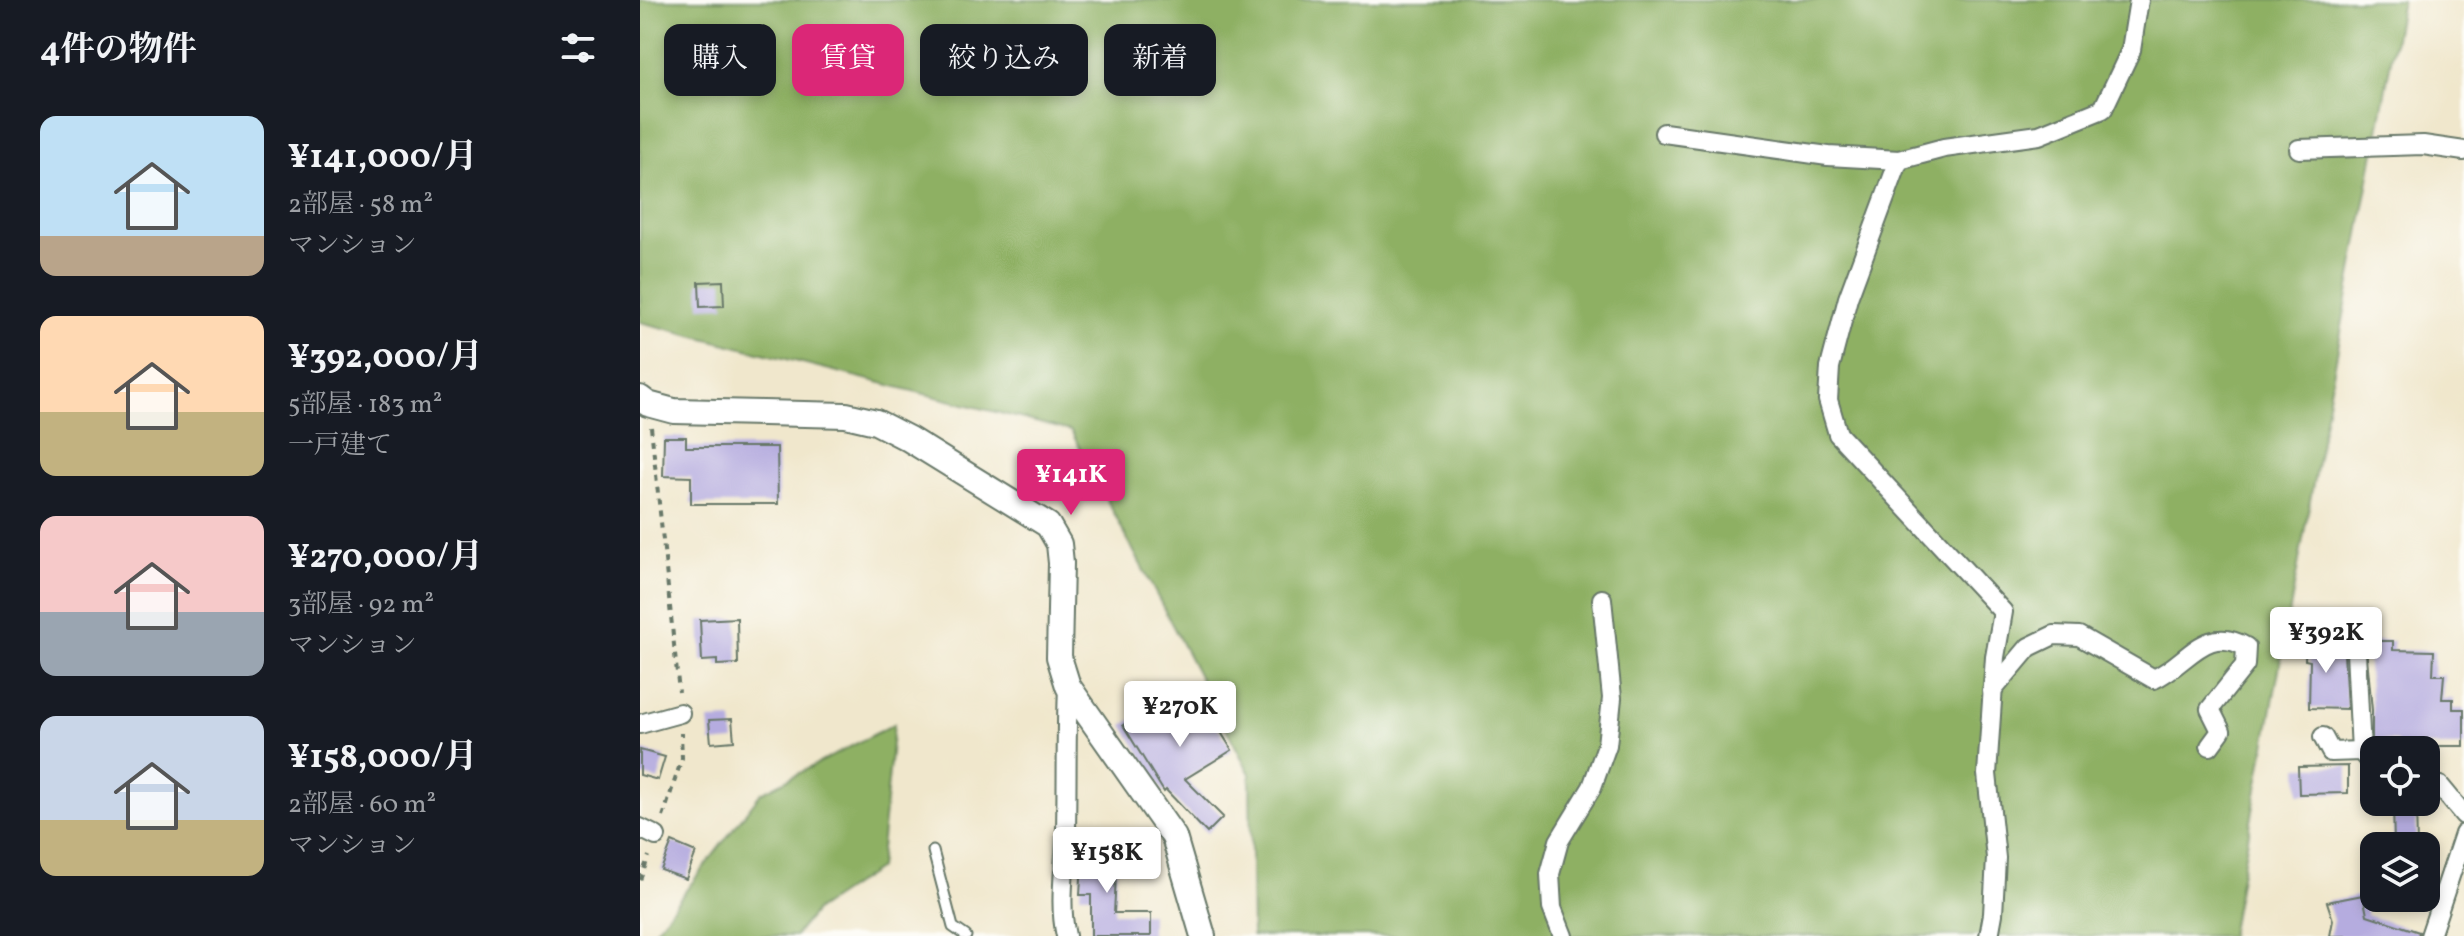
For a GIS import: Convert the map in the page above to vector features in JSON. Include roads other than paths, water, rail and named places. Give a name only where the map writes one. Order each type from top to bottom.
[{"type":"street","points":[[1664,133],[1828,156],[1899,160],[1944,148],[2039,135],[2103,109],[2131,50],[2139,0]]},
{"type":"street","points":[[2299,149],[2423,145],[2464,151]]},
{"type":"street","points":[[1899,160],[1848,298],[1830,367],[1828,400],[1838,434],[2003,612],[1995,657],[1987,774],[1996,858],[1989,936]]},
{"type":"street","points":[[644,401],[674,411],[846,415],[876,422],[1048,525],[1059,544],[1059,657],[1068,686],[1174,837],[1203,936]]},
{"type":"street","points":[[1563,936],[1552,908],[1550,874],[1559,841],[1592,787],[1607,745],[1612,698],[1602,599]]},
{"type":"street","points":[[1992,691],[2029,647],[2054,635],[2079,636],[2154,679],[2170,672],[2203,643],[2221,639],[2234,641],[2246,647],[2245,665],[2210,709],[2221,731],[2210,746]]},
{"type":"street","points":[[2356,652],[2360,736]]},
{"type":"street","points":[[1066,936],[1062,916],[1068,686]]},
{"type":"street","points":[[640,724],[680,713]]},
{"type":"street","points":[[2323,737],[2331,752],[2360,751]]},
{"type":"street","points":[[2440,786],[2464,815]]},
{"type":"street","points":[[2430,936],[2464,834]]},
{"type":"lane","points":[[933,851],[953,927],[966,936]]}]
